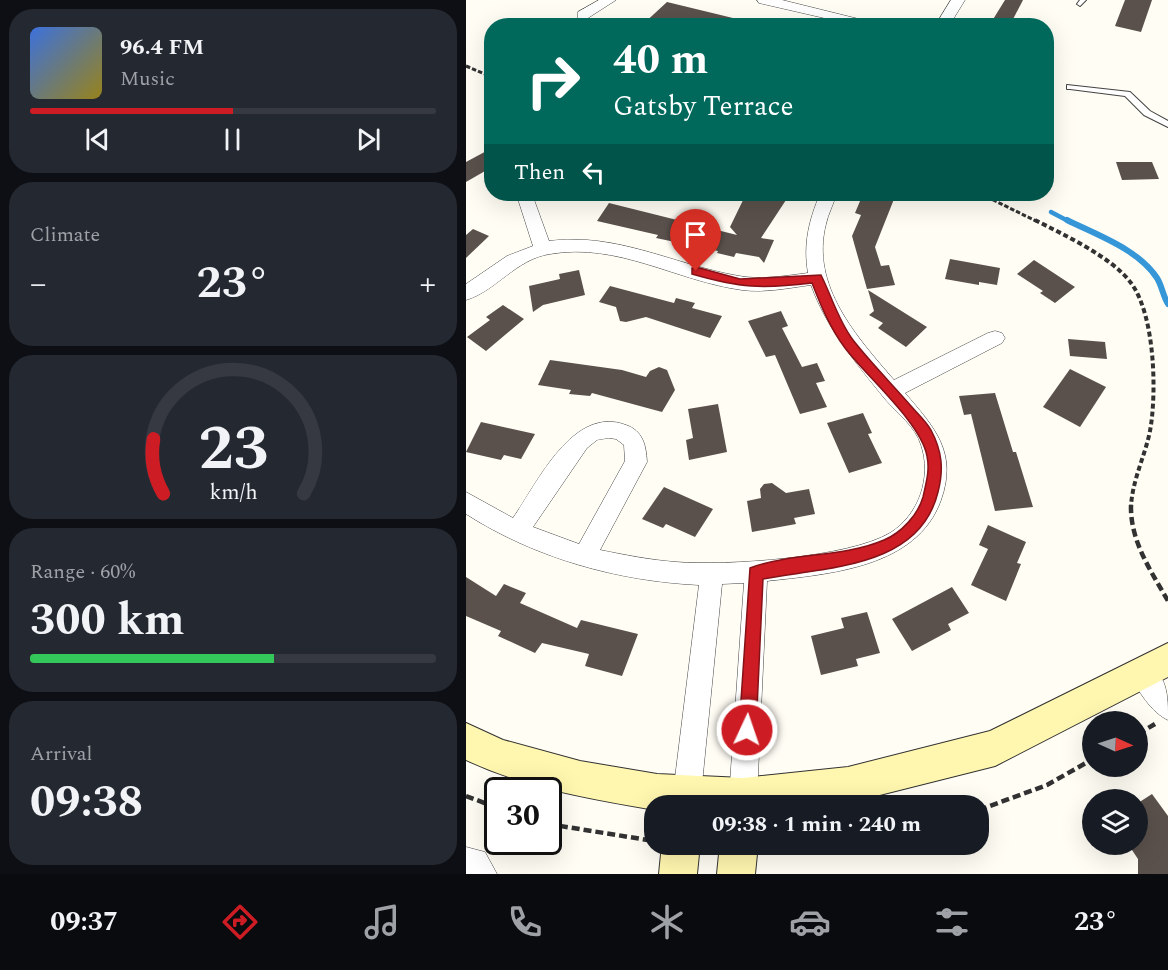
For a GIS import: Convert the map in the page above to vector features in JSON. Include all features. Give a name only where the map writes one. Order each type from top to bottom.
[{"type":"street","points":[[583,15],[609,0]]},
{"type":"street","points":[[764,0],[844,18]]},
{"type":"street","points":[[947,18],[958,0]]},
{"type":"street","points":[[527,201],[543,249]]},
{"type":"street","points":[[466,502],[547,544],[584,556],[622,566],[712,573],[756,573],[825,562],[887,546],[910,531],[933,492],[936,472],[934,455],[925,432],[849,344],[832,317],[817,278],[814,250],[817,224],[825,201]]},
{"type":"street","points":[[466,293],[503,268],[543,249],[584,244],[607,247],[740,283],[777,283],[817,278]]},
{"type":"street","points":[[891,391],[995,338]]},
{"type":"street","points":[[518,530],[586,436],[606,430],[620,430],[632,437],[636,447],[636,462],[584,556]]},
{"type":"street","points":[[687,795],[712,573]]},
{"type":"street","points":[[743,795],[756,573]]},
{"type":"street","points":[[782,795],[848,785],[995,748],[1155,667],[1168,707]]},
{"type":"street","points":[[466,741],[500,757],[580,779],[668,795]]},
{"type":"street","points":[[678,874],[681,855]]},
{"type":"street","points":[[736,874],[738,855]]},
{"type":"street","points":[[466,861],[475,862],[483,874]]},
{"type":"lane","points":[[1070,87],[1127,94],[1147,113],[1168,125]]},
{"type":"path","points":[[466,66],[484,74]]},
{"type":"path","points":[[994,201],[1109,263],[1131,282],[1138,293],[1145,316],[1154,399],[1146,449],[1133,487],[1131,510],[1135,536],[1167,598]]},
{"type":"path","points":[[989,806],[1047,785],[1082,765]]},
{"type":"path","points":[[466,796],[484,803]]},
{"type":"path","points":[[562,828],[644,840]]},
{"type":"building","points":[[1005,0],[1023,0],[1014,18],[994,18]]},
{"type":"building","points":[[1125,0],[1152,0],[1141,32],[1115,26]]},
{"type":"building","points":[[667,2],[733,18],[650,18]]},
{"type":"building","points":[[484,152],[484,172],[466,182],[466,162]]},
{"type":"building","points":[[1116,162],[1152,162],[1159,179],[1122,180]]},
{"type":"building","points":[[743,201],[785,201],[761,238],[774,240],[764,263],[759,257],[736,253],[734,257],[717,253],[718,251],[656,238],[658,235],[597,221],[609,203],[737,235],[730,227]]},
{"type":"building","points":[[860,201],[893,201],[875,247],[881,266],[889,265],[895,285],[867,289],[852,236],[861,215],[855,213]]},
{"type":"building","points":[[473,229],[489,236],[466,258],[466,235]]},
{"type":"building","points":[[950,259],[1000,268],[997,285],[979,282],[979,285],[945,279]]},
{"type":"building","points":[[1034,260],[1075,287],[1055,303],[1040,293],[1043,291],[1017,274]]},
{"type":"building","points":[[579,270],[585,295],[543,305],[533,312],[529,286],[560,279],[559,274]]},
{"type":"building","points":[[610,286],[674,303],[676,298],[695,303],[692,308],[722,316],[710,338],[646,317],[626,322],[620,321],[616,307],[599,302]]},
{"type":"building","points":[[868,290],[927,327],[906,347],[878,328],[883,323],[869,315],[874,311]]},
{"type":"building","points":[[503,305],[524,319],[486,351],[467,337],[490,320],[486,317]]},
{"type":"building","points":[[781,311],[788,326],[782,328],[802,367],[817,363],[825,381],[816,383],[827,407],[800,414],[775,355],[766,357],[748,321]]},
{"type":"building","points":[[1068,339],[1105,342],[1107,359],[1070,356]]},
{"type":"building","points":[[550,360],[622,370],[646,377],[650,371],[659,367],[667,370],[675,390],[662,412],[592,393],[590,396],[569,394],[571,390],[538,385]]},
{"type":"building","points":[[1070,369],[1106,387],[1080,427],[1043,407]]},
{"type":"building","points":[[995,393],[1033,507],[995,511],[971,414],[964,415],[959,396]]},
{"type":"building","points":[[718,404],[727,452],[689,460],[686,440],[693,438],[688,409]]},
{"type":"building","points":[[863,413],[872,433],[868,434],[882,463],[849,473],[827,423]]},
{"type":"building","points":[[481,422],[535,434],[521,459],[504,455],[501,460],[466,452]]},
{"type":"building","points":[[772,483],[786,493],[809,489],[815,514],[794,518],[796,524],[752,532],[747,501],[761,498],[760,489],[764,484]]},
{"type":"building","points":[[664,487],[713,509],[695,537],[666,524],[663,528],[642,519]]},
{"type":"building","points":[[988,525],[1026,542],[1017,563],[1021,564],[1006,601],[971,585],[988,549],[979,545]]},
{"type":"building","points":[[466,577],[496,596],[504,584],[526,593],[520,603],[577,628],[581,620],[638,634],[622,676],[585,666],[589,654],[542,643],[535,653],[498,636],[501,631],[466,616]]},
{"type":"building","points":[[952,587],[969,613],[948,624],[951,630],[912,651],[892,619]]},
{"type":"building","points":[[867,612],[880,653],[856,659],[858,666],[821,675],[811,636],[844,628],[841,618]]},
{"type":"building","points":[[1152,794],[1168,816],[1168,874],[1138,874],[1138,859],[1135,855],[1148,855],[1148,797]]},
{"type":"waterway","points":[[1051,212],[1070,222]]},
{"type":"waterway","points":[[1067,220],[1116,244],[1139,259],[1157,278],[1168,304]]},
{"type":"route","points":[[696,271],[740,283],[777,283],[817,278],[832,317],[849,344],[930,440],[936,472],[928,505],[910,531],[900,539],[887,546],[855,555],[805,566],[756,573],[747,730]]}]
